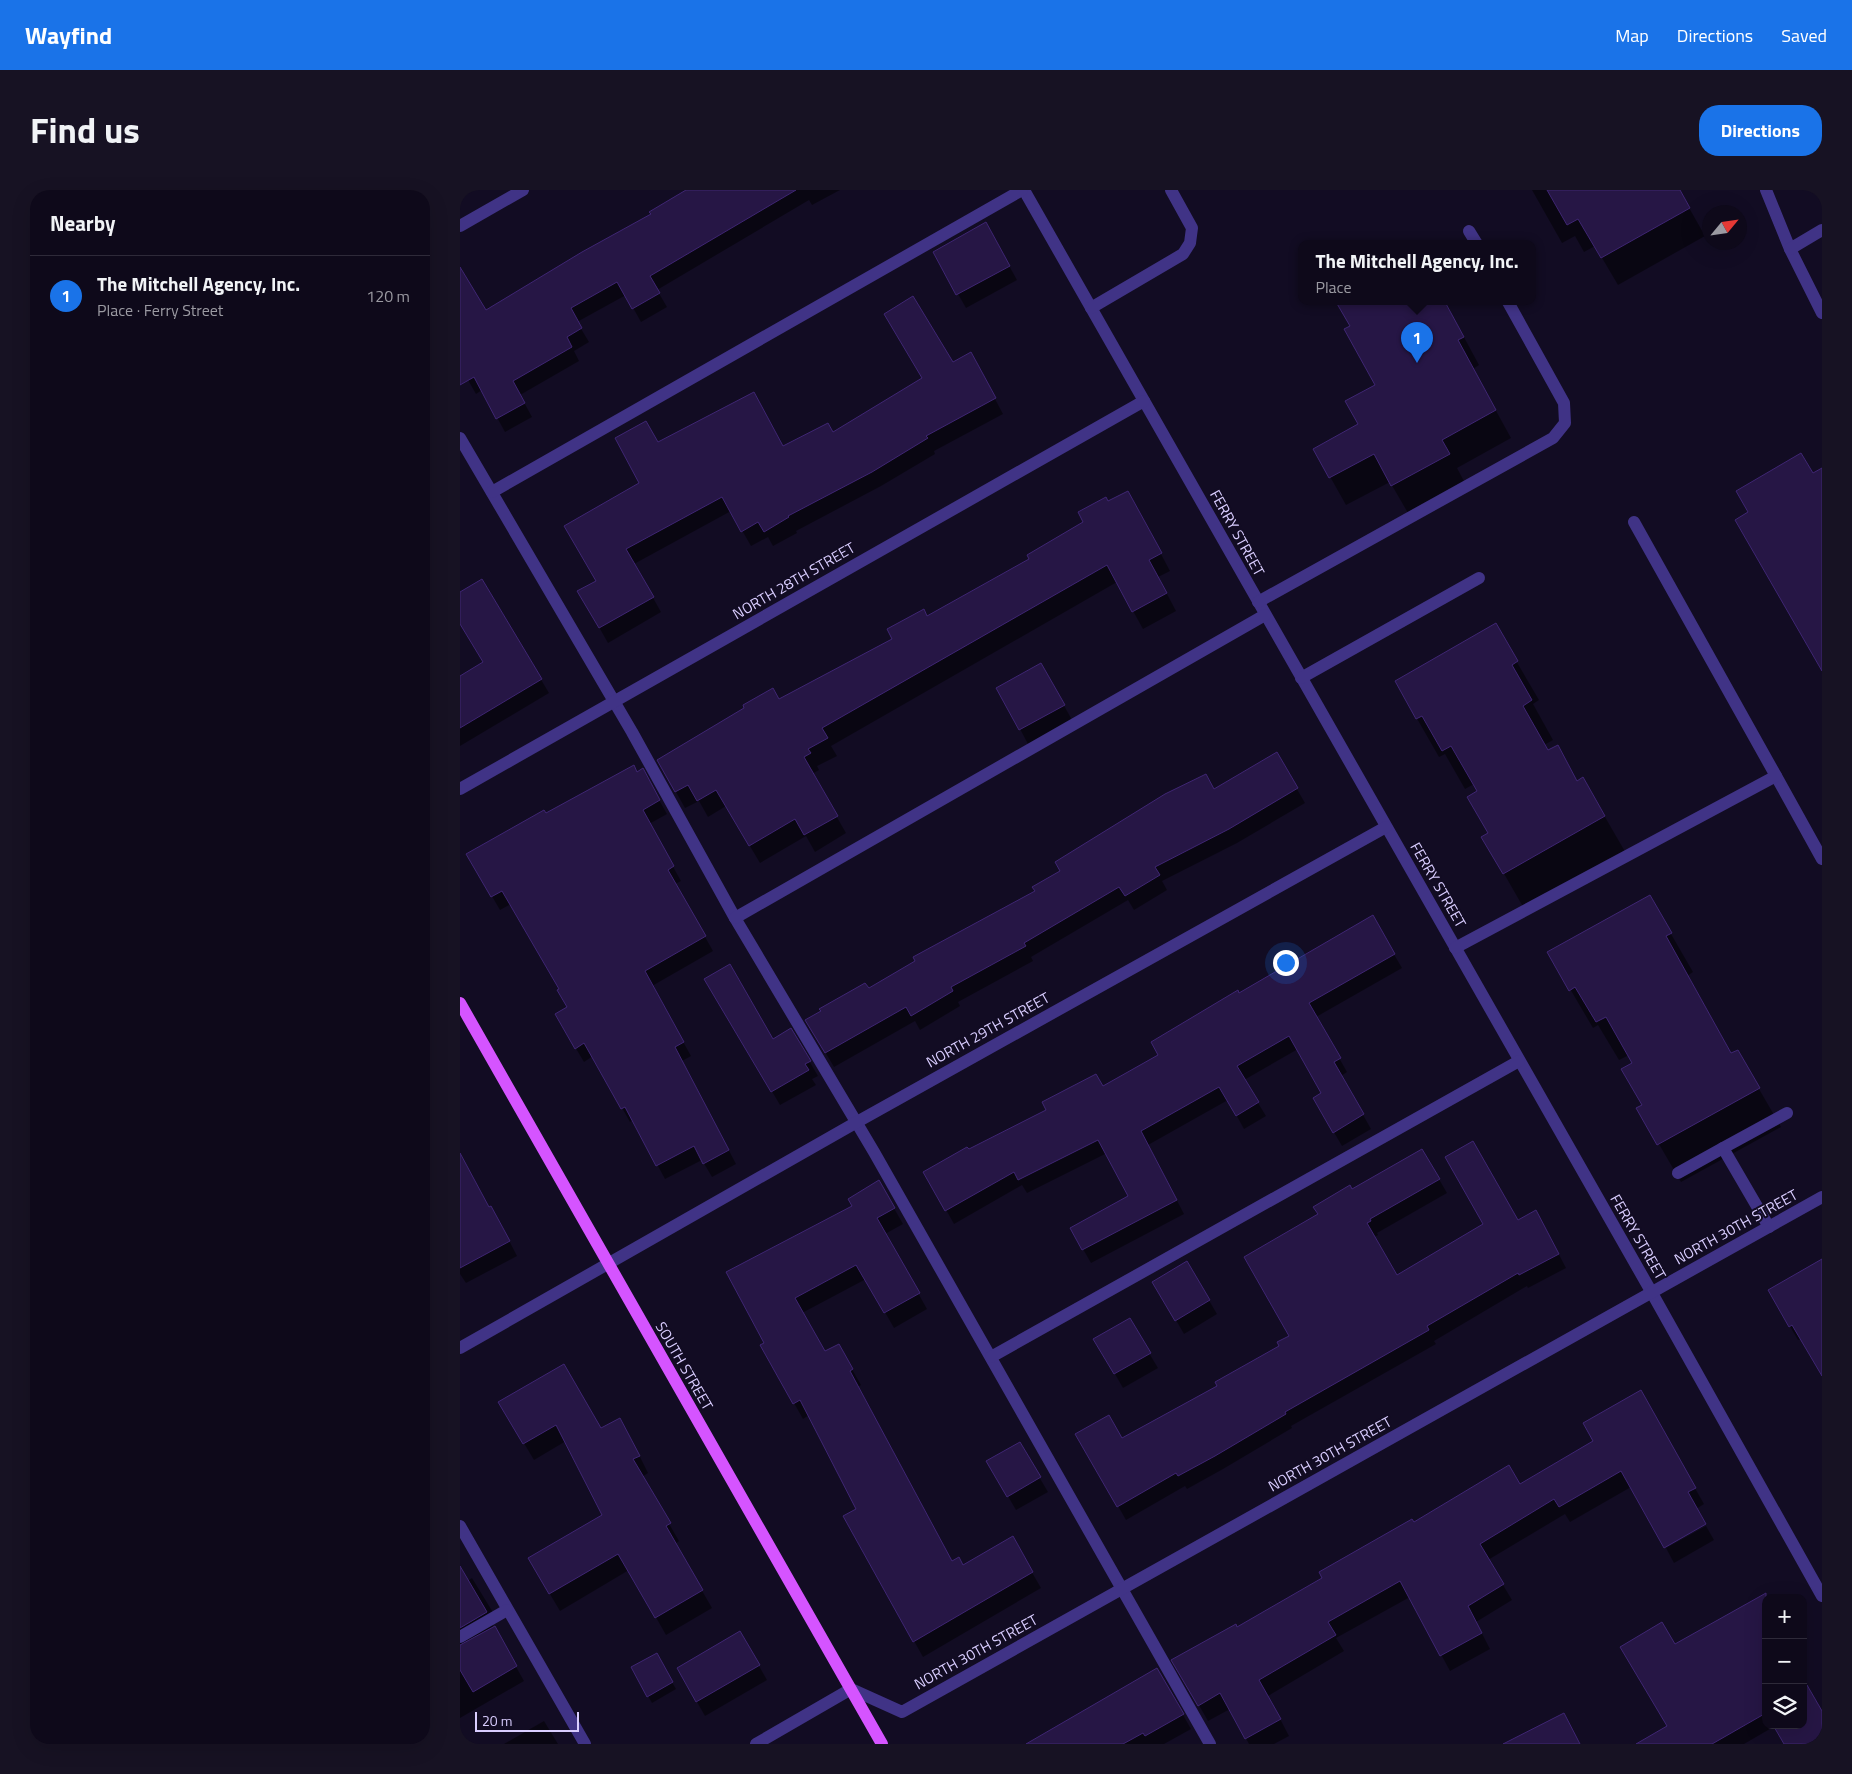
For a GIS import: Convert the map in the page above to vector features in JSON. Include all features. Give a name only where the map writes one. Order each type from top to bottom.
[{"type":"main road","name":"SOUTH STREET","points":[[460,1003],[882,1744]]},
{"type":"street","points":[[460,226],[522,190]]},
{"type":"street","points":[[492,492],[1023,190]]},
{"type":"street","name":"FERRY STREET","points":[[1023,190],[1652,1293],[1822,1596]]},
{"type":"street","points":[[1091,308],[1183,254],[1190,243],[1192,228],[1171,190]]},
{"type":"street","points":[[1766,190],[1790,249],[1822,313]]},
{"type":"street","points":[[1790,249],[1822,230]]},
{"type":"street","points":[[1469,231],[1475,240]]},
{"type":"street","points":[[1258,602],[1552,438],[1565,423],[1564,403],[1510,305]]},
{"type":"street","name":"NORTH 28TH STREET","points":[[460,789],[1144,401]]},
{"type":"street","points":[[460,438],[615,702],[735,918],[857,1122],[1210,1744]]},
{"type":"street","points":[[1634,522],[1822,859]]},
{"type":"street","points":[[1301,678],[1479,578]]},
{"type":"street","points":[[735,918],[1265,615]]},
{"type":"street","points":[[1455,948],[1776,776]]},
{"type":"street","name":"NORTH 29TH STREET","points":[[460,1348],[857,1122],[1386,828]]},
{"type":"street","points":[[991,1357],[1519,1061]]},
{"type":"street","points":[[1678,1174],[1787,1113]]},
{"type":"street","points":[[1723,1148],[1769,1227]]},
{"type":"street","name":"NORTH 30TH STREET","points":[[851,1689],[902,1712],[1822,1197]]},
{"type":"street","points":[[460,1526],[585,1744]]},
{"type":"street","points":[[460,1637],[507,1610]]},
{"type":"street","points":[[756,1744],[851,1689]]},
{"type":"building","points":[[686,190],[796,190],[650,276],[660,293],[632,309],[617,282],[571,308],[582,328],[567,337],[572,347],[513,381],[525,403],[496,419],[474,377],[460,385],[460,267],[486,310],[582,252],[651,214],[649,212]]},
{"type":"building","points":[[1547,190],[1680,190],[1690,208],[1601,258],[1578,219],[1567,225]]},
{"type":"building","points":[[986,222],[1010,266],[956,295],[933,252]]},
{"type":"building","points":[[913,296],[953,362],[971,352],[996,398],[926,436],[928,438],[872,472],[788,516],[764,532],[758,522],[741,532],[722,497],[626,549],[654,597],[599,628],[577,591],[596,581],[564,526],[639,483],[615,438],[646,421],[658,442],[754,392],[783,446],[828,423],[833,432],[922,378],[884,314]]},
{"type":"building","points":[[1338,305],[1447,305],[1464,337],[1458,340],[1496,410],[1442,440],[1450,454],[1391,486],[1374,454],[1329,478],[1313,449],[1358,424],[1345,401],[1375,385],[1344,329],[1350,326]]},
{"type":"building","points":[[1801,453],[1813,473],[1822,468],[1822,671],[1735,520],[1748,512],[1736,491]]},
{"type":"building","points":[[1128,491],[1162,553],[1149,560],[1167,593],[1132,612],[1107,565],[822,728],[828,738],[808,749],[811,753],[804,757],[838,816],[804,835],[795,819],[749,846],[716,790],[697,801],[688,785],[675,792],[657,760],[744,708],[743,705],[773,688],[779,699],[892,639],[887,629],[924,609],[927,616],[1029,559],[1027,555],[1083,522],[1078,512],[1106,497],[1108,501]]},
{"type":"building","points":[[482,579],[542,679],[460,728],[460,676],[483,662],[460,624],[460,592]]},
{"type":"building","points":[[1496,623],[1518,661],[1512,665],[1532,700],[1523,706],[1548,750],[1558,745],[1577,781],[1583,777],[1605,816],[1503,874],[1481,837],[1488,833],[1467,797],[1477,791],[1451,746],[1442,751],[1422,716],[1416,719],[1395,681]]},
{"type":"building","points":[[1041,663],[1065,705],[1019,730],[996,688]]},
{"type":"building","points":[[1277,752],[1298,788],[1229,829],[1155,867],[1160,875],[1125,896],[1119,887],[1024,943],[1026,946],[951,987],[953,991],[911,1016],[906,1007],[825,1053],[805,1020],[821,1011],[819,1009],[865,983],[869,988],[915,961],[913,957],[1035,891],[1032,887],[1060,871],[1055,862],[1165,794],[1206,774],[1214,789]]},
{"type":"building","points":[[634,765],[637,772],[643,768],[660,800],[643,810],[674,866],[668,870],[706,936],[645,971],[684,1042],[675,1047],[729,1150],[703,1164],[694,1146],[656,1166],[625,1107],[621,1109],[584,1043],[575,1049],[555,1014],[567,1007],[557,990],[559,989],[502,891],[491,897],[466,854],[544,810],[546,813]]},
{"type":"building","points":[[1650,895],[1672,933],[1666,936],[1731,1053],[1738,1050],[1760,1088],[1657,1145],[1636,1108],[1642,1105],[1621,1069],[1632,1063],[1606,1017],[1596,1022],[1575,987],[1569,991],[1547,952]]},
{"type":"building","points":[[1373,915],[1395,954],[1309,1003],[1341,1058],[1334,1062],[1364,1114],[1333,1133],[1313,1098],[1321,1093],[1289,1036],[1237,1066],[1259,1102],[1236,1116],[1219,1087],[1141,1131],[1177,1200],[1082,1250],[1070,1228],[1128,1196],[1098,1140],[1018,1180],[1014,1172],[945,1211],[923,1172],[967,1147],[969,1149],[1046,1110],[1042,1102],[1096,1074],[1103,1086],[1158,1055],[1151,1042],[1238,990],[1239,993]]},
{"type":"building","points":[[730,964],[773,1039],[791,1028],[811,1061],[805,1064],[809,1070],[771,1092],[704,979]]},
{"type":"building","points":[[1473,1141],[1518,1220],[1536,1210],[1559,1254],[1519,1275],[1518,1273],[1427,1326],[1429,1330],[1285,1412],[1286,1414],[1215,1456],[1178,1476],[1176,1473],[1117,1507],[1075,1434],[1109,1415],[1122,1438],[1217,1386],[1215,1382],[1279,1346],[1277,1342],[1289,1336],[1244,1257],[1318,1214],[1313,1207],[1350,1185],[1352,1189],[1422,1149],[1440,1179],[1370,1219],[1371,1221],[1367,1223],[1397,1275],[1483,1224],[1445,1157]]},
{"type":"building","points":[[460,1153],[510,1241],[460,1268]]},
{"type":"building","points":[[879,1180],[895,1208],[877,1218],[920,1293],[884,1313],[856,1265],[795,1298],[825,1351],[839,1344],[853,1369],[850,1371],[952,1561],[959,1557],[963,1565],[1013,1536],[1033,1572],[913,1642],[843,1516],[856,1509],[800,1400],[793,1404],[760,1345],[764,1343],[726,1272],[852,1206],[848,1199]]},
{"type":"building","points":[[1822,1259],[1822,1376],[1792,1325],[1789,1327],[1768,1290]]},
{"type":"building","points":[[1187,1261],[1210,1300],[1175,1321],[1152,1282]]},
{"type":"building","points":[[1130,1318],[1151,1353],[1114,1374],[1093,1339]]},
{"type":"building","points":[[564,1364],[601,1428],[620,1418],[640,1456],[633,1459],[671,1523],[666,1526],[703,1590],[655,1618],[618,1554],[549,1594],[528,1558],[602,1515],[556,1425],[523,1444],[498,1402]]},
{"type":"building","points":[[1641,1390],[1696,1488],[1688,1492],[1706,1524],[1664,1548],[1621,1471],[1559,1507],[1554,1499],[1480,1544],[1504,1584],[1468,1606],[1482,1633],[1440,1656],[1400,1581],[1328,1622],[1336,1635],[1259,1680],[1281,1719],[1245,1739],[1220,1693],[1198,1706],[1171,1660],[1236,1624],[1237,1627],[1322,1578],[1319,1572],[1412,1519],[1414,1522],[1509,1465],[1520,1484],[1593,1441],[1583,1423]]},
{"type":"building","points":[[1020,1442],[1041,1477],[1007,1497],[986,1461]]},
{"type":"building","points":[[460,1566],[487,1612],[460,1628]]},
{"type":"building","points":[[1762,1595],[1762,1715],[1712,1744],[1636,1744],[1667,1726],[1620,1647],[1662,1622],[1675,1644]]},
{"type":"building","points":[[495,1626],[517,1666],[473,1692],[460,1670],[460,1645]]},
{"type":"building","points":[[740,1631],[760,1665],[696,1702],[677,1668]]},
{"type":"building","points":[[657,1653],[673,1682],[647,1697],[631,1667]]},
{"type":"building","points":[[1157,1668],[1184,1714],[1145,1736],[1143,1733],[1123,1744],[1026,1744]]},
{"type":"building","points":[[1807,1685],[1822,1711],[1822,1744],[1784,1744],[1775,1729],[1807,1729]]},
{"type":"building","points":[[1564,1713],[1580,1744],[1503,1744]]},
{"type":"place","name":"The Mitchell Agency, Inc.","points":[[1417,363]]}]
